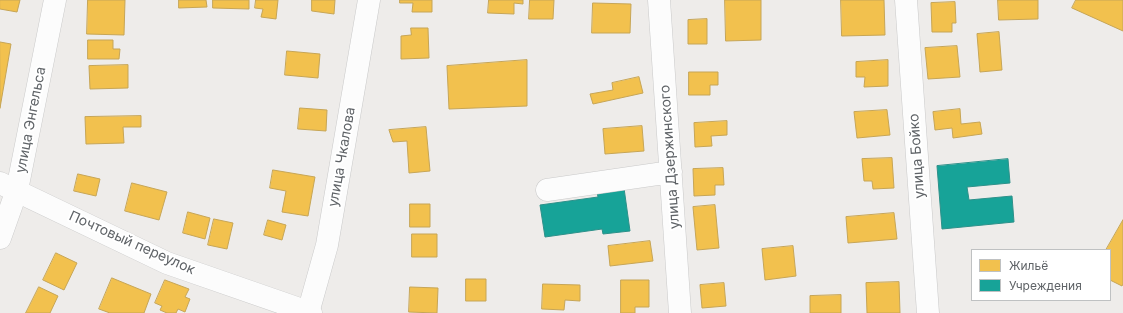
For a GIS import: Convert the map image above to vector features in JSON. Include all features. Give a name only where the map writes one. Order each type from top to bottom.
[{"type":"street","name":"улица Энгельса","points":[[0,238],[9,186],[55,0]]},
{"type":"street","name":"улица Чкалова","points":[[308,313],[327,245],[368,0]]},
{"type":"street","name":"улица Дзержинского","points":[[659,0],[680,313]]},
{"type":"street","name":"улица Бойко","points":[[906,0],[928,313]]},
{"type":"street","points":[[547,190],[671,172]]},
{"type":"street","name":"Почтовый переулок","points":[[9,186],[167,263],[308,313],[312,313]]},
{"type":"building: Жильё","points":[[0,0],[20,0],[17,12],[0,9]]},
{"type":"building: Жильё","points":[[88,0],[125,0],[124,35],[87,34]]},
{"type":"building: Жильё","points":[[179,0],[206,0],[207,7],[179,8]]},
{"type":"building: Жильё","points":[[213,0],[249,0],[249,9],[213,8]]},
{"type":"building: Жильё","points":[[256,0],[278,0],[276,19],[261,17],[263,9],[255,8]]},
{"type":"building: Жильё","points":[[312,0],[335,0],[334,14],[312,11]]},
{"type":"building: Жильё","points":[[400,0],[432,0],[432,12],[412,12],[413,3],[400,3]]},
{"type":"building: Жильё","points":[[489,0],[523,0],[523,4],[514,3],[514,14],[488,13]]},
{"type":"building: Жильё","points":[[530,0],[554,0],[553,19],[529,19]]},
{"type":"building: Жильё","points":[[725,0],[761,0],[761,40],[726,41]]},
{"type":"building: Жильё","points":[[841,0],[884,0],[885,35],[842,36]]},
{"type":"building: Жильё","points":[[998,0],[1038,0],[1038,19],[999,20]]},
{"type":"building: Жильё","points":[[1076,0],[1123,0],[1123,31],[1072,8]]},
{"type":"building: Жильё","points":[[955,2],[956,23],[952,23],[952,32],[932,32],[931,3]]},
{"type":"building: Жильё","points":[[593,3],[631,4],[630,33],[592,33]]},
{"type":"building: Жильё","points":[[707,19],[707,44],[688,44],[688,20]]},
{"type":"building: Жильё","points":[[411,28],[428,28],[429,58],[401,59],[401,36],[411,35]]},
{"type":"building: Жильё","points":[[999,32],[1002,70],[980,72],[977,34]]},
{"type":"building: Жильё","points":[[88,40],[113,40],[113,49],[120,49],[119,59],[88,59]]},
{"type":"building: Жильё","points":[[0,42],[11,44],[0,108]]},
{"type":"building: Жильё","points":[[957,46],[960,77],[928,79],[925,48]]},
{"type":"building: Жильё","points":[[287,51],[320,54],[318,78],[285,75]]},
{"type":"building: Жильё","points":[[527,60],[527,106],[449,109],[447,66]]},
{"type":"building: Жильё","points":[[888,60],[888,86],[864,87],[865,77],[856,77],[856,62]]},
{"type":"building: Жильё","points":[[128,65],[128,88],[90,89],[89,66]]},
{"type":"building: Жильё","points":[[689,72],[718,72],[718,85],[710,85],[710,95],[689,95]]},
{"type":"building: Жильё","points":[[639,77],[643,93],[593,104],[590,94],[613,90],[612,83]]},
{"type":"building: Жильё","points":[[300,108],[327,110],[326,131],[298,129]]},
{"type":"building: Жильё","points":[[960,109],[961,124],[980,122],[982,134],[953,138],[952,128],[935,130],[933,112]]},
{"type":"building: Жильё","points":[[887,110],[890,135],[857,138],[854,112]]},
{"type":"building: Жильё","points":[[141,116],[141,127],[123,127],[124,143],[86,144],[85,117]]},
{"type":"building: Жильё","points":[[727,121],[727,135],[711,136],[712,146],[695,147],[694,123]]},
{"type":"building: Жильё","points":[[642,126],[644,151],[605,154],[603,129]]},
{"type":"building: Жильё","points":[[426,127],[430,171],[409,173],[407,141],[393,142],[389,130]]},
{"type":"building: Жильё","points":[[892,158],[894,188],[873,189],[872,181],[864,181],[862,159]]},
{"type":"building: Жильё","points":[[723,168],[724,185],[715,185],[715,195],[694,196],[693,169]]},
{"type":"building: Жильё","points":[[273,170],[315,177],[308,216],[282,212],[286,191],[270,188]]},
{"type":"building: Жильё","points":[[78,174],[100,179],[96,196],[74,191]]},
{"type":"building: Жильё","points":[[132,183],[167,192],[159,220],[125,211]]},
{"type":"building: Жильё","points":[[410,204],[430,204],[430,227],[410,227]]},
{"type":"building: Жильё","points":[[715,205],[719,248],[697,250],[693,207]]},
{"type":"building: Жильё","points":[[188,212],[210,218],[205,239],[183,233]]},
{"type":"building: Жильё","points":[[894,213],[897,239],[848,243],[846,217]]},
{"type":"building: Жильё","points":[[214,219],[233,223],[227,249],[208,245]]},
{"type":"building: Жильё","points":[[268,220],[286,225],[282,240],[264,235]]},
{"type":"building: Жильё","points":[[1123,220],[1122,286],[1111,280],[1111,249],[1107,249]]},
{"type":"building: Жильё","points":[[412,234],[437,234],[437,257],[412,257]]},
{"type":"building: Жильё","points":[[650,241],[653,261],[610,266],[608,246]]},
{"type":"building: Жильё","points":[[793,246],[796,276],[765,280],[762,249]]},
{"type":"building: Жильё","points":[[56,253],[77,263],[64,290],[43,280]]},
{"type":"building: Жильё","points":[[112,278],[151,294],[144,313],[110,313],[99,309]]},
{"type":"building: Жильё","points":[[466,279],[486,279],[486,301],[466,301]]},
{"type":"building: Жильё","points":[[165,280],[189,289],[185,297],[190,299],[185,312],[178,309],[176,313],[167,313],[160,310],[162,306],[155,303]]},
{"type":"building: Жильё","points":[[621,280],[649,280],[649,307],[635,307],[635,313],[621,313]]},
{"type":"building: Жильё","points":[[899,282],[900,313],[867,313],[866,283]]},
{"type":"building: Жильё","points":[[724,283],[726,306],[702,308],[700,285]]},
{"type":"building: Жильё","points":[[543,284],[580,285],[580,301],[565,300],[564,310],[542,309]]},
{"type":"building: Жильё","points":[[39,287],[58,296],[50,313],[26,313]]},
{"type":"building: Жильё","points":[[410,287],[438,288],[437,313],[409,312]]},
{"type":"building: Жильё","points":[[841,295],[841,313],[810,313],[810,296]]},
{"type":"building: Учреждения","points":[[1008,159],[1010,183],[967,187],[969,200],[1012,196],[1014,222],[942,229],[937,166]]},
{"type":"building: Учреждения","points":[[624,188],[630,231],[603,234],[602,229],[545,237],[540,205],[598,197],[597,192]]}]
